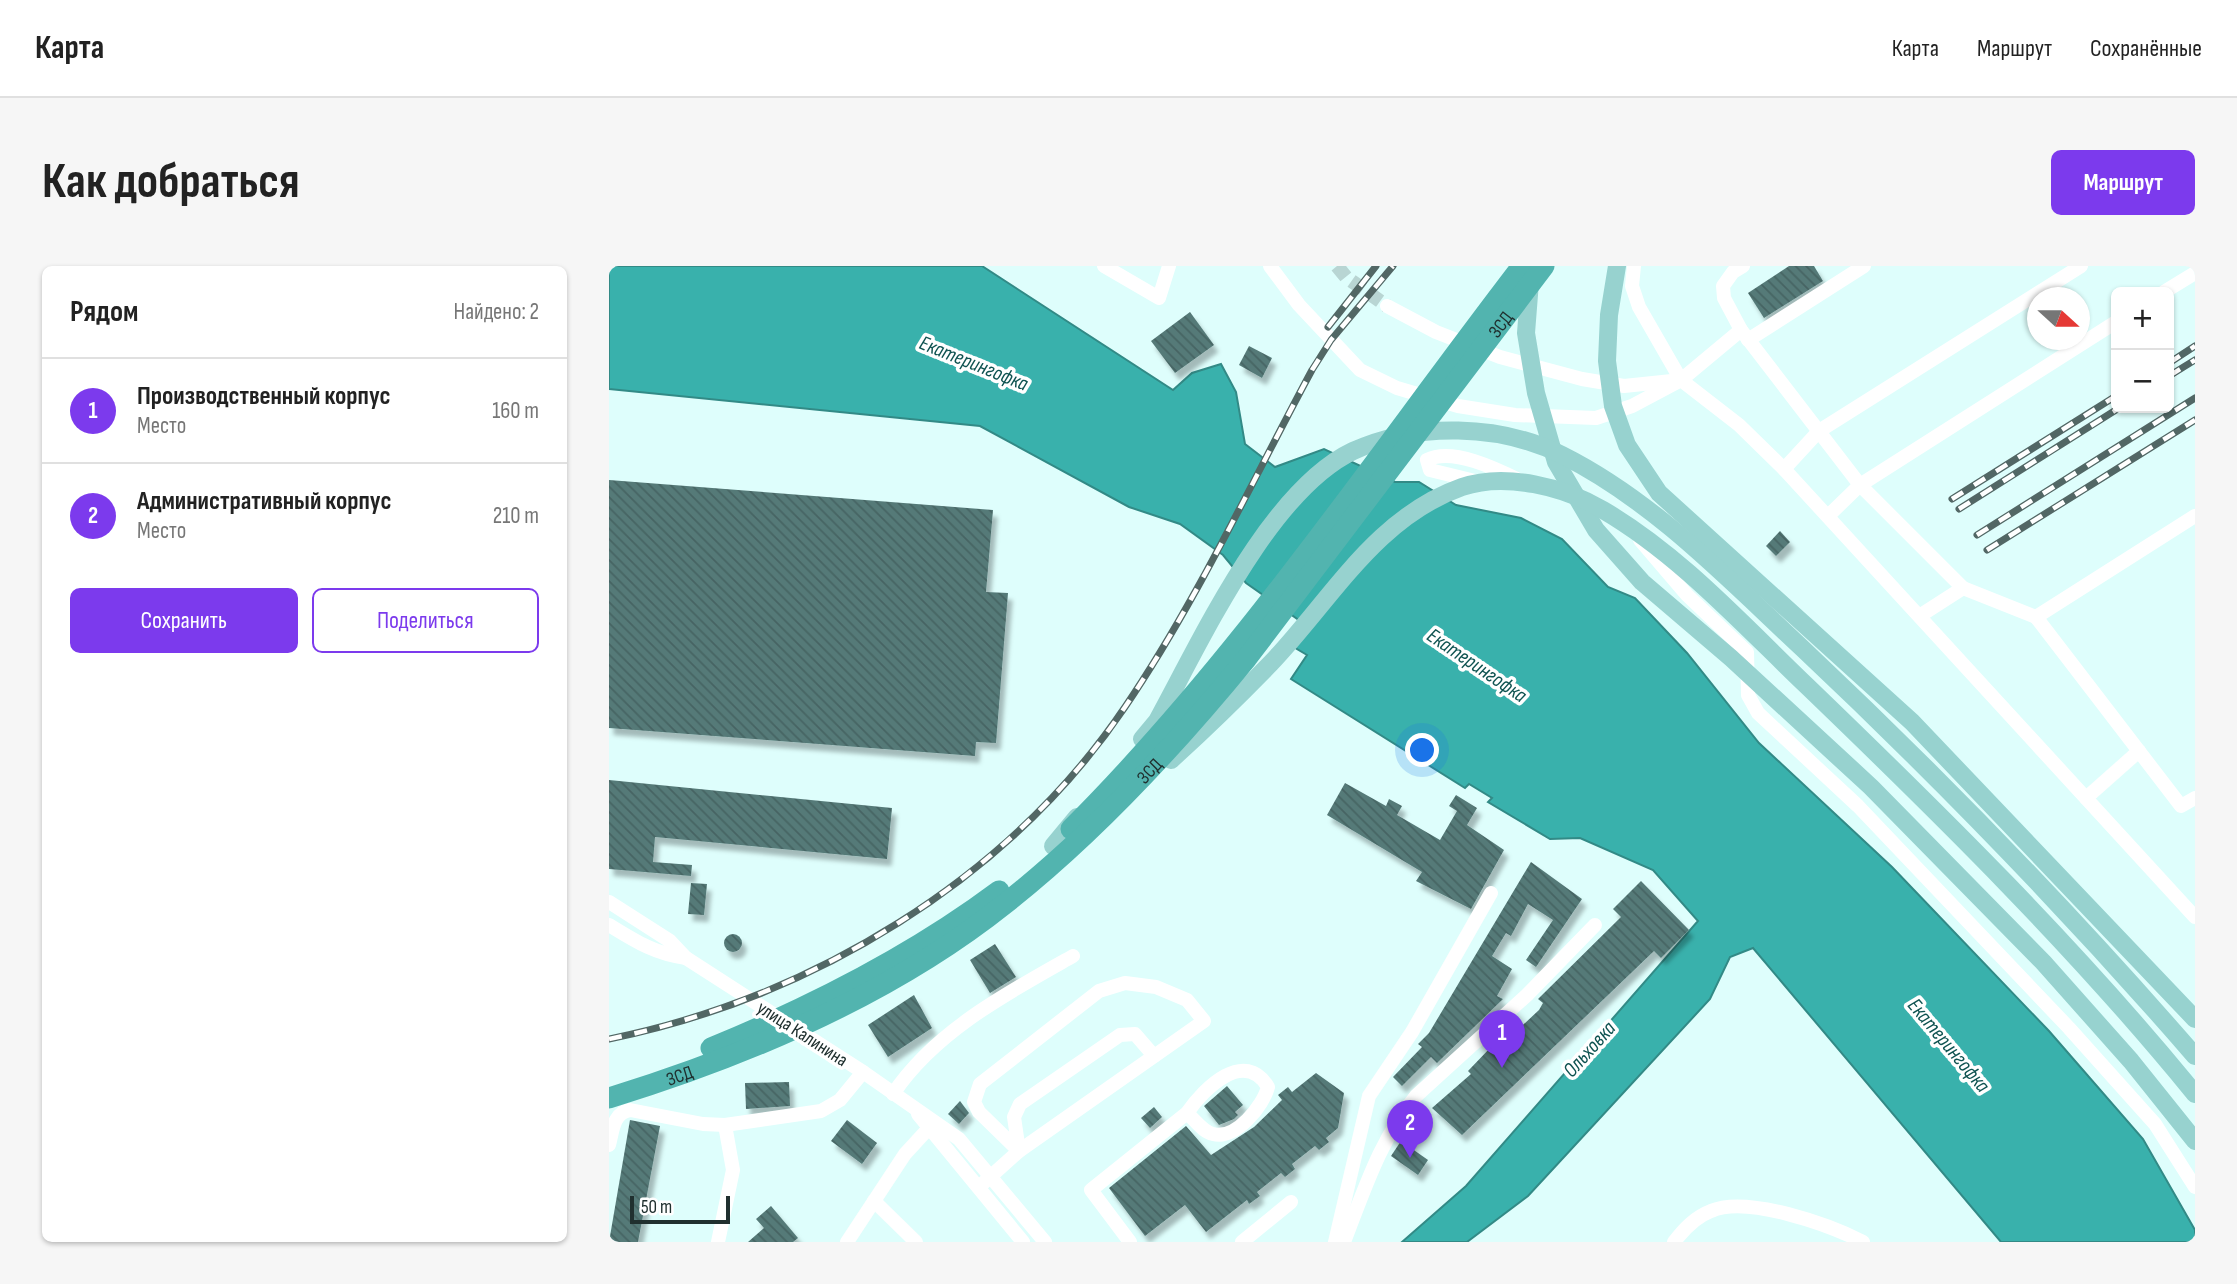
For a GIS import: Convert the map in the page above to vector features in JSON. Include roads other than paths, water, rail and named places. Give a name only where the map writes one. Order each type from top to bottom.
[{"type":"highway","name":"ЗСД","points":[[609,1098],[745,1051],[876,989],[921,962],[1006,903],[1105,816],[1198,719],[1247,658],[1537,267]]},
{"type":"highway","name":"ЗСД","points":[[609,1085],[685,1059],[755,1030],[869,974],[996,893],[1053,846],[1120,780],[1232,649],[1537,267]]},
{"type":"main road","points":[[1617,266],[1609,315],[1607,361],[1613,406],[1627,445],[1659,493],[1912,722],[2195,1019]]},
{"type":"main road","points":[[1537,267],[1526,333],[1536,393],[1556,462],[1596,530],[1642,582],[1731,658],[1871,786],[2043,962],[2195,1141]]},
{"type":"main road","points":[[1053,846],[1157,720],[1233,583],[1284,509],[1317,477],[1352,452],[1395,438],[1433,431],[1481,432],[1531,443],[1562,455],[1613,485],[1713,564],[1917,757],[2038,880],[2195,1056]]},
{"type":"main road","points":[[1105,816],[1175,756],[1270,663],[1377,540],[1423,503],[1467,485],[1521,483],[1563,492],[1600,508],[1645,537],[1699,583],[1901,776],[2115,1001],[2195,1094]]},
{"type":"street","points":[[1104,266],[1159,298],[1169,266]]},
{"type":"street","points":[[1271,266],[1299,305],[1360,370],[1397,388],[1458,406],[1515,415],[1596,418],[1632,406],[1681,380],[1744,335],[1864,266]]},
{"type":"street","points":[[1634,266],[1632,286],[1639,307],[1681,380],[1739,425],[1784,469],[2195,916]]},
{"type":"street","points":[[1743,266],[1733,272],[1723,286],[1724,298],[1744,335],[1860,485],[1963,588],[2036,617],[2181,806],[2195,798]]},
{"type":"street","points":[[1784,469],[1819,431],[2081,266]]},
{"type":"street","points":[[2172,287],[2195,273]]},
{"type":"street","points":[[1387,306],[1436,332],[1500,357],[1582,379],[1624,386],[1681,380]]},
{"type":"street","points":[[1828,516],[1860,485],[2111,326]]},
{"type":"street","points":[[1551,494],[1430,470],[1427,460],[1437,454],[1483,463],[1551,494],[1639,539],[1687,595],[1747,652],[1748,695],[1758,713],[1858,806],[2078,1038],[2155,1124],[2195,1187]]},
{"type":"street","points":[[2036,617],[2195,516]]},
{"type":"street","points":[[1921,615],[1963,588]]},
{"type":"street","points":[[2086,798],[2139,751]]},
{"type":"street","points":[[1335,1242],[1369,1096],[1412,1032],[1491,893]]},
{"type":"street","name":"улица Калинина","points":[[609,902],[670,941],[686,958],[863,1072],[918,1113],[937,1121],[959,1139],[993,1176],[1045,1242]]},
{"type":"street","name":"улица Калинина","points":[[609,925],[646,949],[665,956],[686,958]]},
{"type":"street","points":[[1344,1242],[1380,1148],[1401,1114],[1416,1096],[1527,995],[1595,925]]},
{"type":"street","points":[[893,1094],[905,1077],[979,1010],[1073,956]]},
{"type":"street","points":[[980,1186],[1019,1152],[1204,1021],[1187,1000],[1156,987],[1125,983],[1099,992],[980,1084],[974,1102],[979,1112],[1019,1152]]},
{"type":"street","points":[[1019,1152],[1014,1117],[1020,1104],[1120,1035],[1135,1034],[1154,1056]]},
{"type":"street","points":[[1130,1242],[1091,1190],[1187,1113],[1198,1096],[1230,1073],[1246,1068],[1261,1075],[1268,1087],[1264,1101],[1256,1112],[1227,1134],[1216,1136],[1207,1132],[1187,1113]]},
{"type":"street","points":[[609,1145],[615,1119],[622,1112],[630,1110],[703,1124],[725,1125],[821,1111],[840,1100],[863,1072]]},
{"type":"street","name":"улица Калинина","points":[[918,1113],[928,1129],[980,1186],[1023,1242]]},
{"type":"street","points":[[715,1241],[733,1170],[725,1125]]},
{"type":"street","points":[[847,1242],[905,1154],[928,1129]]},
{"type":"street","points":[[874,1201],[916,1242]]},
{"type":"street","points":[[1242,1242],[1291,1202]]},
{"type":"street","points":[[1674,1242],[1691,1223],[1712,1209],[1740,1207],[1831,1225],[1863,1242]]},
{"type":"water","points":[[609,266],[982,266],[1173,390],[1192,373],[1221,364],[1236,392],[1245,444],[1275,467],[1324,449],[1395,482],[1419,482],[1456,505],[1521,518],[1562,539],[1608,587],[1635,598],[1687,653],[1759,743],[1892,867],[2049,1031],[2143,1139],[2195,1230],[2195,1242],[2001,1242],[1753,948],[1730,957],[1710,999],[1528,1196],[1467,1242],[1402,1242],[1466,1186],[1698,921],[1653,870],[1580,838],[1550,839],[1488,802],[1492,798],[1469,784],[1465,788],[1291,679],[1307,655],[1292,646],[1300,621],[1246,583],[1223,555],[1180,524],[1129,507],[980,426],[609,389]]},
{"type":"tunnel","points":[[1337,266],[1346,277],[1387,306]]},
{"type":"railway","points":[[1328,327],[1376,266]]},
{"type":"railway","points":[[609,1039],[684,1020],[758,994],[830,962],[899,922],[964,877],[1023,826],[1078,769],[1125,707],[1200,584],[1312,370],[1331,340],[1393,266]]},
{"type":"railway","points":[[2174,360],[2195,346]]},
{"type":"railway","points":[[2174,373],[2195,360]]},
{"type":"railway","points":[[1977,535],[2195,398]]},
{"type":"railway","points":[[1952,499],[2111,399]]},
{"type":"railway","points":[[1959,509],[2111,413]]},
{"type":"railway","points":[[1987,550],[2195,420]]},
{"type":"place","name":"Производственный корпус","points":[[1502,1068]]},
{"type":"place","name":"Административный корпус","points":[[1410,1158]]},
{"type":"water label","name":"Екатерингофка","points":[[974,363]]},
{"type":"water label","name":"Екатерингофка","points":[[1477,665]]},
{"type":"water label","name":"Екатерингофка","points":[[1949,1045]]},
{"type":"water label","name":"Ольховка","points":[[1589,1049]]}]
